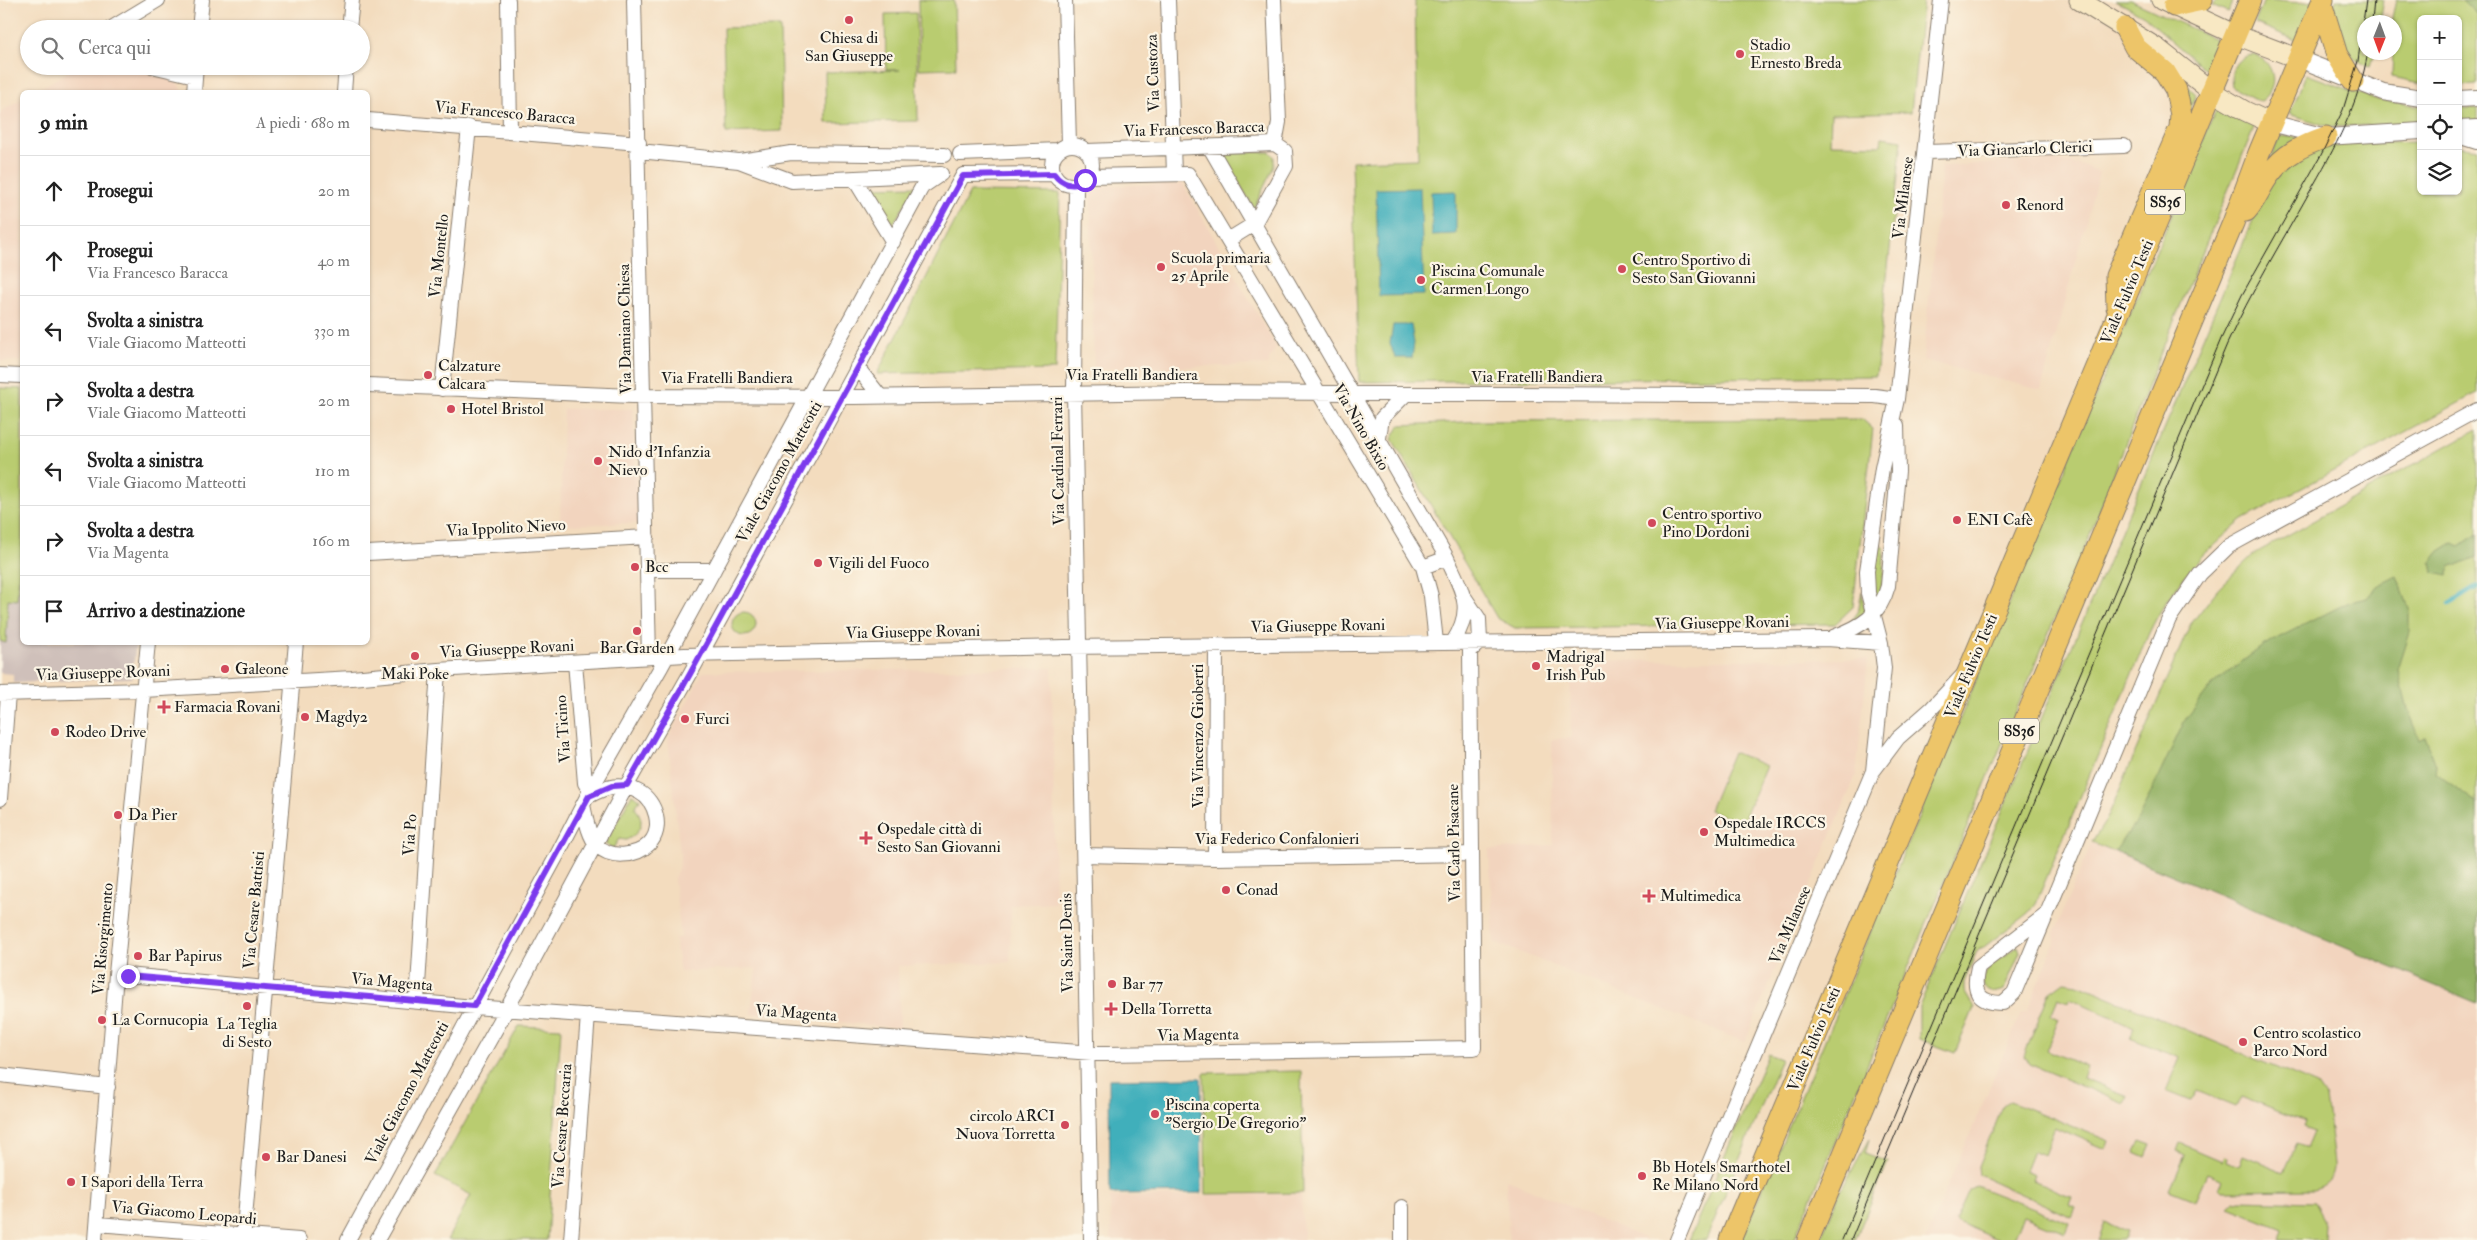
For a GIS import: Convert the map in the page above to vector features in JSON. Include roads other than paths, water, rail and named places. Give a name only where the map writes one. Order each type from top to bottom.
[{"type":"main road","points":[[2079,0],[2157,48],[2211,91],[2245,111],[2272,122],[2322,3]]},
{"type":"main road","points":[[2168,3],[2202,0]]},
{"type":"main road","name":"Viale Fulvio Testi","points":[[1730,1240],[2250,0]]},
{"type":"main road","points":[[2168,3],[2236,35],[2299,60]]},
{"type":"main road","points":[[2322,3],[2337,55],[2353,81]]},
{"type":"main road","points":[[2118,312],[2116,276],[2180,128],[2181,115],[2176,90],[2165,72],[2135,47],[2125,28]]},
{"type":"main road","name":"SS36","points":[[1808,1240],[2233,223],[2272,122]]},
{"type":"main road","points":[[2233,223],[2253,203],[2269,175],[2286,156],[2299,147],[2326,137]]},
{"type":"street","points":[[125,20],[158,0]]},
{"type":"street","points":[[200,20],[202,0]]},
{"type":"street","points":[[350,20],[352,0]]},
{"type":"street","points":[[508,0],[510,130]]},
{"type":"street","name":"Via Damiano Chiesa","points":[[634,0],[639,147],[649,657]]},
{"type":"street","points":[[1065,0],[1064,147],[1052,162],[1054,174],[1063,183],[1076,185],[1089,176],[1181,174]]},
{"type":"street","name":"Via Custoza","points":[[1168,0],[1173,148],[1181,174]]},
{"type":"street","points":[[1274,0],[1279,122],[1275,144]]},
{"type":"street","name":"Via Milanese","points":[[1677,1240],[1874,771],[1884,668],[1875,613],[1868,593],[1867,571],[1882,468],[1897,399],[1926,152],[1941,0]]},
{"type":"street","points":[[2299,60],[2384,92],[2417,97]]},
{"type":"street","points":[[194,90],[195,75]]},
{"type":"street","points":[[344,90],[345,75]]},
{"type":"street","points":[[2462,99],[2477,98]]},
{"type":"street","name":"Via Francesco Baracca","points":[[370,120],[510,130],[739,161],[792,181],[855,180],[941,174]]},
{"type":"street","points":[[2272,122],[2326,137],[2417,131]]},
{"type":"street","name":"Via Montello","points":[[442,389],[469,128]]},
{"type":"street","points":[[2462,129],[2477,128]]},
{"type":"street","points":[[2462,137],[2477,142]]},
{"type":"street","name":"Via Francesco Baracca","points":[[1087,151],[1275,144],[1285,151],[1286,166],[1254,224]]},
{"type":"street","points":[[1054,174],[964,175],[952,180],[941,174],[939,164],[944,155],[952,152],[960,154],[1076,145],[1087,151],[1093,163],[1089,176]]},
{"type":"street","name":"Via Nino Bixio","points":[[1209,146],[1447,558],[1466,598],[1479,619],[1480,642]]},
{"type":"street","name":"Via Giancarlo Clerici","points":[[1926,152],[2124,146]]},
{"type":"street","name":"Via Francesco Baracca","points":[[739,161],[791,153],[944,155]]},
{"type":"street","points":[[960,154],[966,164],[964,175]]},
{"type":"street","name":"Viale Giacomo Matteotti","points":[[348,1240],[587,797],[714,570],[922,187],[941,174]]},
{"type":"street","name":"Via Nino Bixio","points":[[1181,174],[1228,240],[1424,567],[1436,642]]},
{"type":"street","name":"Viale Giacomo Matteotti","points":[[377,1240],[597,845],[627,785],[964,175]]},
{"type":"street","points":[[855,180],[893,242]]},
{"type":"street","name":"Via Cardinal Ferrari","points":[[1076,185],[1074,392],[1080,646]]},
{"type":"street","points":[[1228,240],[1254,224]]},
{"type":"street","points":[[857,367],[880,396]]},
{"type":"street","points":[[0,375],[20,376]]},
{"type":"street","name":"Via Fratelli Bandiera","points":[[370,385],[643,396],[840,397],[1074,392],[1875,396],[1897,399]]},
{"type":"street","name":"Via Nino Bixio","points":[[1379,438],[1382,418],[1406,394]]},
{"type":"street","name":"Via Milanese","points":[[1875,613],[1884,601],[1888,586],[1898,471],[1897,399]]},
{"type":"street","points":[[2047,914],[1978,967],[1975,986],[1979,996],[1991,1003],[2003,1003],[2010,999],[2047,914],[2168,619],[2200,574],[2228,546],[2477,410]]},
{"type":"street","name":"Via Ippolito Nievo","points":[[370,553],[646,537]]},
{"type":"street","points":[[1424,567],[1447,558]]},
{"type":"street","points":[[647,570],[714,570]]},
{"type":"street","points":[[1454,642],[1463,626],[1466,598]]},
{"type":"street","name":"Via Giuseppe Rovani","points":[[1827,639],[1859,626],[1875,613]]},
{"type":"street","name":"Via Giuseppe Rovani","points":[[4,694],[144,690],[700,654],[1080,646],[1436,642],[1827,639],[1881,643]]},
{"type":"street","name":"Via Carlo Pisacane","points":[[1474,1048],[1470,651],[1480,642]]},
{"type":"street","name":"Via Risorgimento","points":[[95,1240],[116,974],[148,645]]},
{"type":"street","name":"Via Cesare Battisti","points":[[243,1238],[296,645]]},
{"type":"street","name":"Via Vincenzo Gioberti","points":[[1215,858],[1216,645]]},
{"type":"street","name":"Via Saint Denis","points":[[1080,646],[1091,1240]]},
{"type":"street","name":"Via Ticino","points":[[575,662],[584,783],[587,797]]},
{"type":"street","points":[[1874,771],[1898,738],[1931,708],[1970,667]]},
{"type":"street","name":"Via Po","points":[[417,1001],[438,670]]},
{"type":"street","points":[[0,799],[4,694]]},
{"type":"street","points":[[627,785],[642,794],[656,814],[656,825],[650,843],[639,852],[614,855],[597,845],[587,825],[587,797],[612,786],[627,785]]},
{"type":"street","name":"Via Federico Confalonieri","points":[[1084,855],[1215,858],[1471,854]]},
{"type":"street","name":"Via Magenta","points":[[116,974],[474,1006],[1087,1053],[1474,1048]]},
{"type":"street","name":"Via Cesare Beccaria","points":[[570,1240],[588,1015]]},
{"type":"street","points":[[0,1075],[108,1087]]},
{"type":"street","points":[[1402,1207],[1402,1240]]},
{"type":"street","name":"Via Giacomo Leopardi","points":[[97,1224],[243,1238],[299,1240]]},
{"type":"water","points":[[1420,188],[1424,295],[1379,296],[1376,189]]},
{"type":"water","points":[[1456,191],[1456,234],[1432,235],[1431,192]]},
{"type":"water","points":[[1393,325],[1411,325],[1414,343],[1412,358],[1395,358],[1390,343]]},
{"type":"water","name":"Piscina coperta \"Sergio De Gregorio\"","points":[[1201,1078],[1202,1193],[1110,1194],[1109,1079]]},
{"type":"waterway","points":[[2449,604],[2477,587]]},
{"type":"tram line","points":[[1842,1240],[2221,339],[2242,295],[2321,155],[2343,110],[2358,61],[2366,0]]},
{"type":"tram line","points":[[2373,15],[2374,0]]},
{"type":"tram line","points":[[1851,1240],[2227,344],[2256,287],[2337,142],[2359,90],[2366,60]]},
{"type":"place","name":"Chiesa di San Giuseppe","points":[[849,20]]},
{"type":"place","name":"Stadio Ernesto Breda","points":[[1740,54]]},
{"type":"place","name":"Renord","points":[[2006,205]]},
{"type":"place","name":"Scuola primaria 25 Aprile","points":[[1161,267]]},
{"type":"place","name":"Centro Sportivo di Sesto San Giovanni","points":[[1622,269]]},
{"type":"place","name":"Piscina Comunale Carmen Longo","points":[[1421,280]]},
{"type":"place","name":"Calzature Calcara","points":[[428,375]]},
{"type":"place","name":"Hotel Bristol","points":[[451,409]]},
{"type":"place","name":"Nido d'Infanzia Nievo","points":[[598,461]]},
{"type":"place","name":"ENI Cafè","points":[[1957,520]]},
{"type":"place","name":"Centro sportivo Pino Dordoni","points":[[1652,523]]},
{"type":"place","name":"Vigili del Fuoco","points":[[818,563]]},
{"type":"place","name":"Bcc","points":[[635,567]]},
{"type":"place","name":"Bar Garden","points":[[637,631]]},
{"type":"place","name":"Maki Poke","points":[[415,656]]},
{"type":"place","name":"Madrigal Irish Pub","points":[[1536,666]]},
{"type":"place","name":"Galeone","points":[[225,669]]},
{"type":"place","name":"Farmacia Rovani","points":[[164,707]]},
{"type":"place","name":"Magdy2","points":[[305,717]]},
{"type":"place","name":"Furci","points":[[685,719]]},
{"type":"place","name":"Rodeo Drive","points":[[55,732]]},
{"type":"place","name":"Da Pier","points":[[118,815]]},
{"type":"place","name":"Ospedale IRCCS Multimedica","points":[[1704,832]]},
{"type":"place","name":"Ospedale città di Sesto San Giovanni","points":[[866,838]]},
{"type":"place","name":"Conad","points":[[1226,890]]},
{"type":"place","name":"Multimedica","points":[[1649,896]]},
{"type":"place","name":"Bar Papirus","points":[[138,956]]},
{"type":"place","name":"Bar 77","points":[[1112,984]]},
{"type":"place","name":"La Teglia di Sesto","points":[[247,1006]]},
{"type":"place","name":"Della Torretta","points":[[1111,1009]]},
{"type":"place","name":"La Cornucopia","points":[[102,1020]]},
{"type":"place","name":"Centro scolastico Parco Nord","points":[[2243,1042]]},
{"type":"place","name":"Piscina coperta \"Sergio De Gregorio\"","points":[[1155,1114]]},
{"type":"place","name":"circolo ARCI Nuova Torretta","points":[[1065,1125]]},
{"type":"place","name":"Bar Danesi","points":[[266,1157]]},
{"type":"place","name":"Bb Hotels Smarthotel Re Milano Nord","points":[[1642,1176]]},
{"type":"place","name":"I Sapori della Terra","points":[[71,1182]]}]
